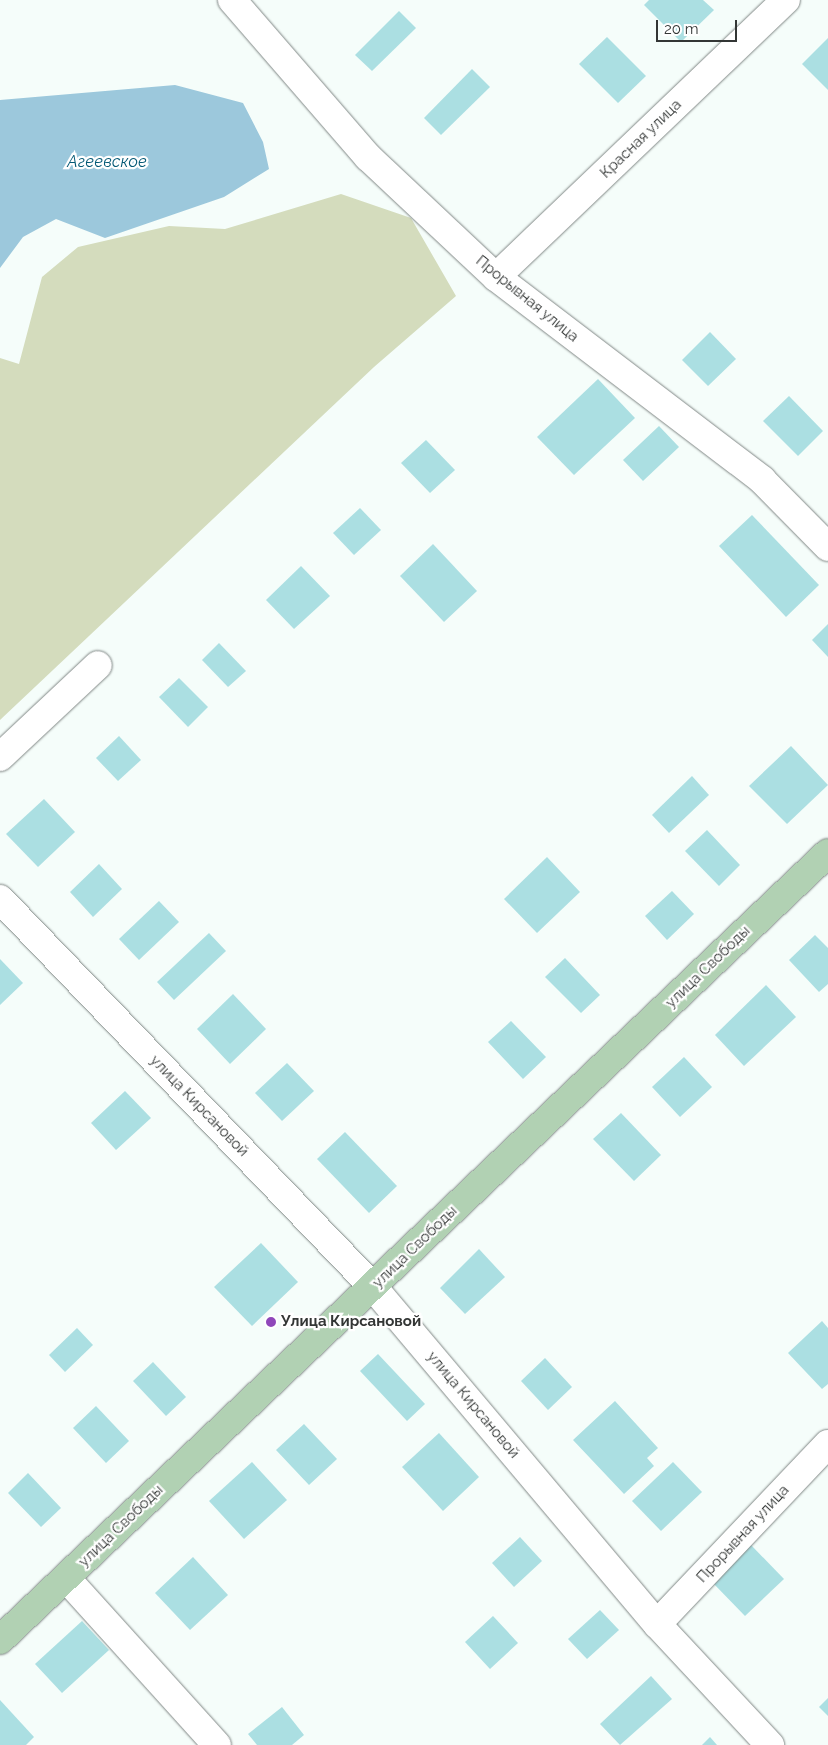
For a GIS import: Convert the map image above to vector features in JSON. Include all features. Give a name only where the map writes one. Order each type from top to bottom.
[{"type":"main road","name":"улица Свободы","points":[[0,1640],[828,853]]},
{"type":"street","name":"Прорывная улица","points":[[232,0],[368,157],[496,277],[762,480],[828,547]]},
{"type":"street","name":"Красная улица","points":[[496,277],[786,0]]},
{"type":"street","points":[[0,757],[98,665]]},
{"type":"street","name":"улица Кирсановой","points":[[0,899],[373,1286],[658,1624],[770,1745]]},
{"type":"street","name":"Прорывная улица","points":[[658,1624],[828,1444]]},
{"type":"street","points":[[66,1578],[217,1745]]},
{"type":"green space","points":[[341,194],[411,218],[456,296],[374,367],[0,720],[0,358],[19,364],[42,277],[78,247],[169,226],[225,229]]},
{"type":"water","name":"Агеевское","points":[[175,85],[243,103],[263,142],[269,169],[224,197],[105,238],[56,219],[23,237],[0,268],[0,100]]},
{"type":"building","points":[[649,0],[703,0],[714,10],[681,42],[644,5]]},
{"type":"building","points":[[399,11],[416,28],[372,71],[355,55]]},
{"type":"building","points":[[607,37],[646,76],[618,103],[579,64]]},
{"type":"building","points":[[828,38],[828,90],[802,64]]},
{"type":"building","points":[[472,69],[490,87],[441,135],[424,118]]},
{"type":"building","points":[[710,332],[736,359],[708,386],[682,360]]},
{"type":"building","points":[[598,379],[635,418],[574,475],[537,437]]},
{"type":"building","points":[[789,396],[823,431],[798,456],[763,421]]},
{"type":"building","points":[[659,426],[679,447],[643,481],[623,460]]},
{"type":"building","points":[[426,440],[455,470],[430,493],[401,463]]},
{"type":"building","points":[[360,508],[381,530],[354,555],[333,533]]},
{"type":"building","points":[[752,515],[819,585],[786,617],[719,546]]},
{"type":"building","points":[[433,544],[477,591],[444,622],[400,576]]},
{"type":"building","points":[[301,566],[330,596],[294,629],[266,600]]},
{"type":"building","points":[[828,624],[828,657],[812,640]]},
{"type":"building","points":[[219,643],[246,671],[228,687],[202,660]]},
{"type":"building","points":[[179,678],[208,707],[188,727],[159,697]]},
{"type":"building","points":[[119,736],[141,760],[118,781],[96,758]]},
{"type":"building","points":[[791,746],[828,785],[787,824],[749,786]]},
{"type":"building","points":[[692,776],[709,795],[669,833],[652,815]]},
{"type":"building","points":[[44,799],[75,832],[38,867],[6,834]]},
{"type":"building","points":[[707,830],[740,865],[719,886],[685,851]]},
{"type":"building","points":[[547,857],[580,892],[537,933],[504,899]]},
{"type":"building","points":[[99,864],[122,889],[93,917],[70,892]]},
{"type":"building","points":[[672,891],[694,914],[667,940],[645,916]]},
{"type":"building","points":[[159,901],[179,922],[139,960],[119,939]]},
{"type":"building","points":[[209,933],[226,951],[174,1000],[157,982]]},
{"type":"building","points":[[815,935],[828,948],[828,984],[819,992],[789,960]]},
{"type":"building","points":[[565,958],[600,995],[581,1013],[545,977]]},
{"type":"building","points":[[0,959],[23,983],[0,1005]]},
{"type":"building","points":[[766,985],[796,1017],[744,1066],[715,1035]]},
{"type":"building","points":[[233,994],[266,1029],[230,1064],[197,1029]]},
{"type":"building","points":[[511,1021],[546,1057],[523,1079],[488,1042]]},
{"type":"building","points":[[684,1057],[712,1087],[680,1117],[652,1087]]},
{"type":"building","points":[[287,1063],[314,1091],[282,1121],[255,1093]]},
{"type":"building","points":[[125,1091],[151,1118],[116,1150],[91,1123]]},
{"type":"building","points":[[621,1113],[661,1155],[634,1181],[593,1139]]},
{"type":"building","points":[[345,1132],[397,1186],[369,1213],[317,1159]]},
{"type":"building","points":[[261,1243],[298,1282],[252,1326],[214,1287]]},
{"type":"building","points":[[479,1249],[505,1277],[465,1314],[440,1288]]},
{"type":"building","points":[[822,1321],[828,1328],[828,1384],[822,1389],[788,1353]]},
{"type":"building","points":[[77,1328],[93,1345],[65,1372],[49,1355]]},
{"type":"building","points":[[378,1354],[425,1404],[407,1421],[360,1371]]},
{"type":"building","points":[[545,1358],[572,1387],[548,1410],[521,1381]]},
{"type":"building","points":[[153,1362],[186,1397],[166,1416],[133,1381]]},
{"type":"building","points":[[615,1401],[658,1448],[647,1458],[654,1466],[624,1494],[573,1440]]},
{"type":"building","points":[[96,1406],[129,1441],[106,1463],[73,1428]]},
{"type":"building","points":[[304,1424],[337,1459],[309,1485],[276,1450]]},
{"type":"building","points":[[439,1433],[479,1477],[443,1511],[402,1467]]},
{"type":"building","points":[[252,1462],[287,1500],[244,1539],[209,1501]]},
{"type":"building","points":[[673,1462],[702,1492],[661,1531],[632,1501]]},
{"type":"building","points":[[28,1473],[61,1508],[41,1527],[8,1493]]},
{"type":"building","points":[[520,1537],[542,1561],[514,1587],[492,1563]]},
{"type":"building","points":[[751,1545],[784,1579],[745,1616],[712,1582]]},
{"type":"building","points":[[193,1557],[228,1595],[190,1630],[155,1593]]},
{"type":"building","points":[[600,1610],[619,1630],[587,1659],[568,1639]]},
{"type":"building","points":[[493,1616],[518,1643],[490,1669],[465,1642]]},
{"type":"building","points":[[82,1621],[109,1650],[62,1693],[35,1664]]},
{"type":"building","points":[[651,1676],[672,1699],[620,1745],[600,1724]]},
{"type":"building","points":[[828,1698],[828,1716],[819,1707]]},
{"type":"building","points":[[0,1700],[34,1737],[26,1745],[0,1745]]},
{"type":"building","points":[[282,1707],[304,1735],[292,1745],[257,1745],[248,1734]]},
{"type":"building","points":[[710,1737],[717,1745],[702,1745]]},
{"type":"place","name":"Улица Кирсановой","points":[[271,1322]]}]
